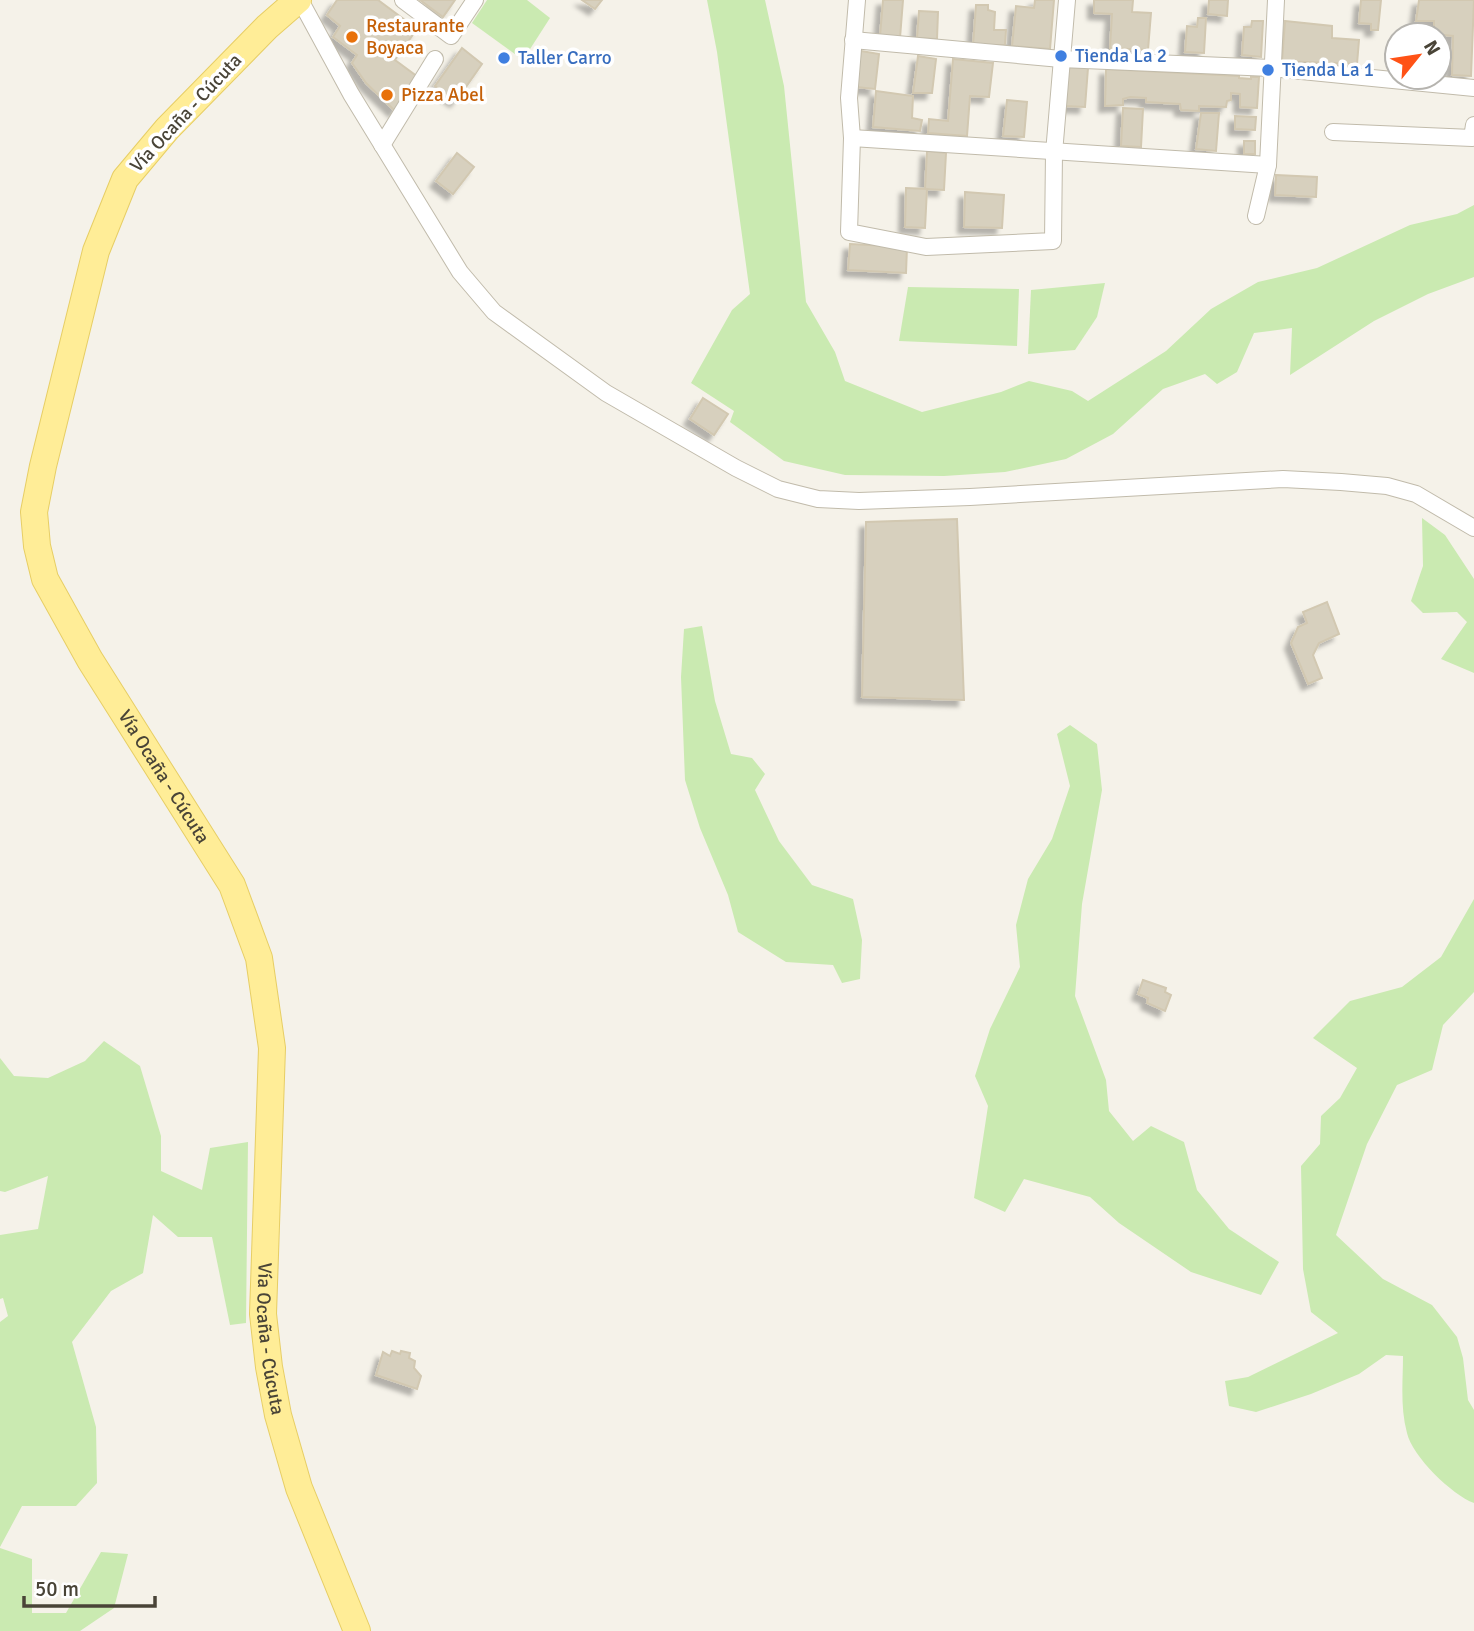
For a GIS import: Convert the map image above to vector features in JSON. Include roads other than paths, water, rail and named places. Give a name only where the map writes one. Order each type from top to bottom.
[{"type":"main road","name":"Vía Ocaña - Cúcuta","points":[[299,0],[267,27],[167,129],[125,178],[96,251],[34,512],[37,546],[46,579],[90,660],[232,885],[259,958],[272,1048],[263,1314],[269,1367],[278,1415],[299,1488],[356,1631]]},
{"type":"street","points":[[299,0],[382,145],[460,272],[494,312],[606,393],[736,468],[778,489],[818,499],[859,501],[970,498],[1283,479],[1329,481],[1387,486],[1416,494],[1474,528]]},
{"type":"street","points":[[403,0],[452,36],[475,0]]},
{"type":"street","points":[[857,0],[849,98],[852,138],[849,232],[926,247],[1053,241],[1054,152],[1066,0]]},
{"type":"street","points":[[1256,216],[1268,165],[1276,0]]},
{"type":"street","points":[[853,40],[1061,59],[1271,68],[1474,88]]},
{"type":"street","points":[[382,145],[435,59]]},
{"type":"street","points":[[1333,132],[1473,134]]},
{"type":"street","points":[[852,138],[1268,165]]},
{"type":"place","name":"Restaurante Boyaca","points":[[352,37]]},
{"type":"place","name":"Tienda La 2","points":[[1061,56]]},
{"type":"place","name":"Taller Carro","points":[[504,58]]},
{"type":"place","name":"Tienda La 1","points":[[1268,70]]},
{"type":"place","name":"Pizza Abel","points":[[387,95]]}]
